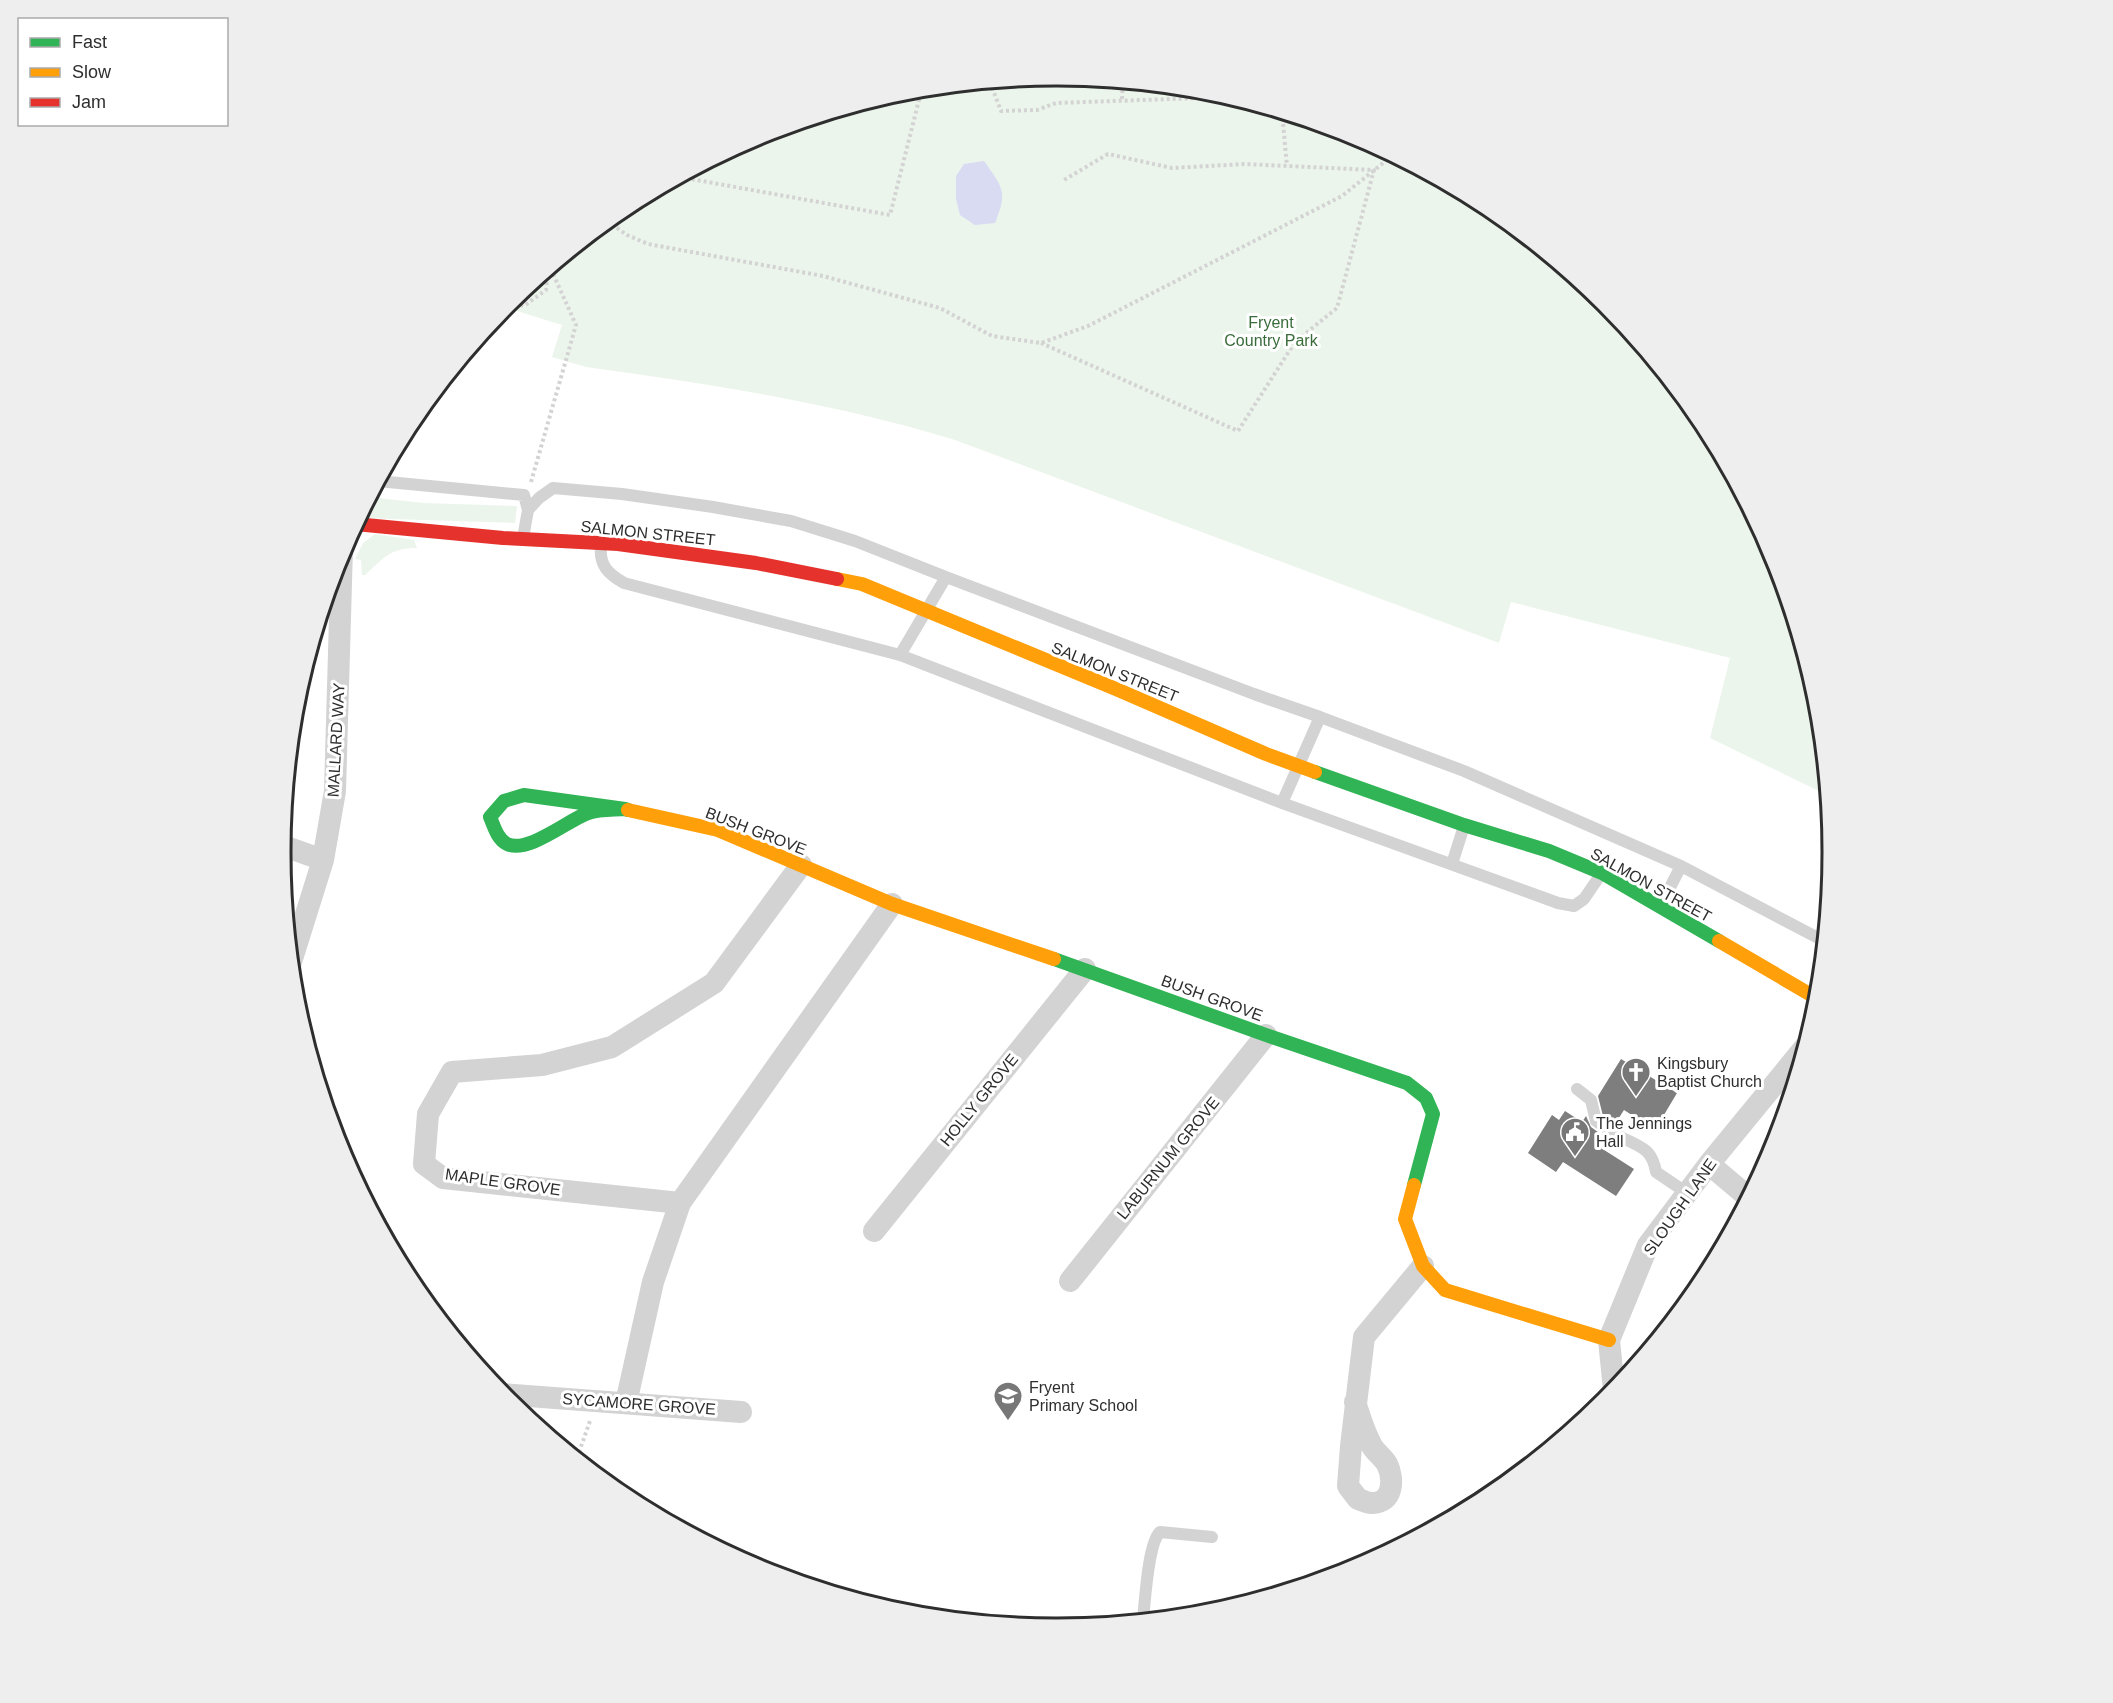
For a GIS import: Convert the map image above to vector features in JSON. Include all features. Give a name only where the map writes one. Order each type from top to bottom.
[{"type":"street","name":"SALMON STREET","points":[[364,525],[523,539],[601,543],[756,563],[862,584],[1266,754],[1464,825],[1549,851],[1602,873],[1809,994]]},
{"type":"street","name":"MALLARD WAY","points":[[296,945],[323,860],[335,790],[341,579]]},
{"type":"street","name":"BUSH GROVE","points":[[625,809],[589,813],[528,845],[505,844],[497,837],[490,818],[497,806],[512,797],[524,795],[625,809],[718,830],[892,904],[1085,969],[1266,1035],[1407,1083],[1426,1098],[1433,1114],[1405,1219],[1423,1266],[1445,1290],[1609,1340]]},
{"type":"street","points":[[291,849],[323,860]]},
{"type":"street","name":"MAPLE GROVE","points":[[680,1203],[443,1178],[424,1164],[428,1114],[452,1072],[542,1065],[612,1047],[714,983],[801,865]]},
{"type":"street","points":[[626,1403],[653,1282],[680,1203],[892,904]]},
{"type":"street","name":"HOLLY GROVE","points":[[874,1232],[1085,969]]},
{"type":"street","name":"LABURNUM GROVE","points":[[1070,1281],[1266,1035]]},
{"type":"street","name":"SLOUGH LANE","points":[[1613,1377],[1609,1340],[1648,1245],[1709,1164],[1792,1062]]},
{"type":"street","points":[[1709,1164],[1743,1192]]},
{"type":"street","points":[[1356,1402],[1364,1336],[1423,1266]]},
{"type":"street","name":"SYCAMORE GROVE","points":[[517,1395],[741,1412]]},
{"type":"lane","points":[[385,483],[524,495],[528,510],[523,539]]},
{"type":"lane","points":[[528,510],[538,498],[553,488],[622,494],[713,507],[790,522],[855,541],[1464,771],[1681,866],[1817,938]]},
{"type":"lane","points":[[601,543],[600,554],[603,567],[624,583],[900,655],[1282,803],[1558,903],[1574,906],[1584,899],[1602,873]]},
{"type":"lane","points":[[900,655],[946,577]]},
{"type":"lane","points":[[1282,803],[1320,717]]},
{"type":"lane","points":[[1452,864],[1464,825]]},
{"type":"lane","points":[[1660,907],[1681,866]]},
{"type":"lane","points":[[1577,1089],[1592,1100],[1596,1121],[1611,1132],[1642,1147],[1654,1160],[1656,1172],[1687,1193]]},
{"type":"lane","points":[[1144,1612],[1150,1559],[1156,1536],[1160,1532],[1212,1537]]},
{"type":"path","points":[[992,88],[1001,111],[1037,110],[1056,103],[1192,98]]},
{"type":"path","points":[[1122,99],[1123,89]]},
{"type":"path","points":[[691,179],[890,215],[919,98]]},
{"type":"path","points":[[1283,120],[1287,166]]},
{"type":"path","points":[[1064,180],[1108,154],[1172,168],[1244,164],[1374,170]]},
{"type":"path","points":[[1041,343],[1088,326],[1342,196],[1386,160]]},
{"type":"path","points":[[615,226],[627,235],[648,244],[823,276],[940,308],[992,336],[1041,343],[1238,431],[1295,342],[1337,308],[1374,170]]},
{"type":"path","points":[[524,495],[531,484],[576,325],[552,275]]},
{"type":"path","points":[[521,305],[524,306],[546,290],[547,279]]},
{"type":"path","points":[[580,1450],[597,1400]]},
{"type":"green space","name":"Fryent Country Park","points":[[1006,87],[1107,87],[1206,100],[1303,126],[1395,164],[1440,188],[1523,244],[1598,310],[1664,385],[1720,469],[1744,513],[1764,558],[1782,605],[1808,702],[1820,792],[1710,738],[1730,658],[1511,602],[1499,643],[955,440],[818,405],[679,380],[586,367],[552,357],[562,325],[515,310],[590,244],[674,188],[718,164],[763,144],[810,126],[858,112],[907,100]]},
{"type":"green space","points":[[377,498],[424,503],[517,506],[515,523],[367,518]]},
{"type":"green space","points":[[375,534],[414,540],[417,548],[394,552],[362,575],[361,560],[355,559],[363,543]]},
{"type":"water","points":[[984,161],[1002,190],[1002,197],[995,223],[975,225],[960,215],[956,199],[956,176],[964,164]]},
{"type":"building","name":"Kingsbury Baptist Church","points":[[1621,1059],[1677,1093],[1655,1130],[1624,1110],[1615,1124],[1603,1116],[1598,1096]]},
{"type":"building","name":"The Jennings Hall","points":[[1565,1111],[1582,1122],[1586,1116],[1591,1127],[1606,1138],[1601,1148],[1634,1169],[1616,1196],[1563,1162],[1556,1172],[1528,1153],[1552,1115],[1559,1120]]},
{"type":"traffic: fast","points":[[1315,772],[1464,825],[1549,851],[1602,873],[1719,941]]},
{"type":"traffic: fast","points":[[625,809],[588,813],[548,835],[516,846],[507,844],[501,839],[490,817],[504,801],[524,795],[625,809],[628,810]]},
{"type":"traffic: fast","points":[[1054,959],[1407,1083],[1426,1098],[1433,1114],[1414,1185]]},
{"type":"traffic: slow","points":[[837,579],[862,584],[1266,754],[1315,772]]},
{"type":"traffic: slow","points":[[628,810],[718,830],[892,904],[1054,959]]},
{"type":"traffic: slow","points":[[1719,941],[1809,994]]},
{"type":"traffic: slow","points":[[1414,1185],[1405,1219],[1423,1266],[1445,1290],[1609,1340]]},
{"type":"traffic: jam","points":[[364,525],[503,538],[618,544],[756,563],[837,579]]},
{"type":"place","name":"Kingsbury Baptist Church","points":[[1636,1098]]},
{"type":"place","name":"The Jennings Hall","points":[[1575,1158]]},
{"type":"place","name":"Fryent Primary School","points":[[1008,1422]]}]
